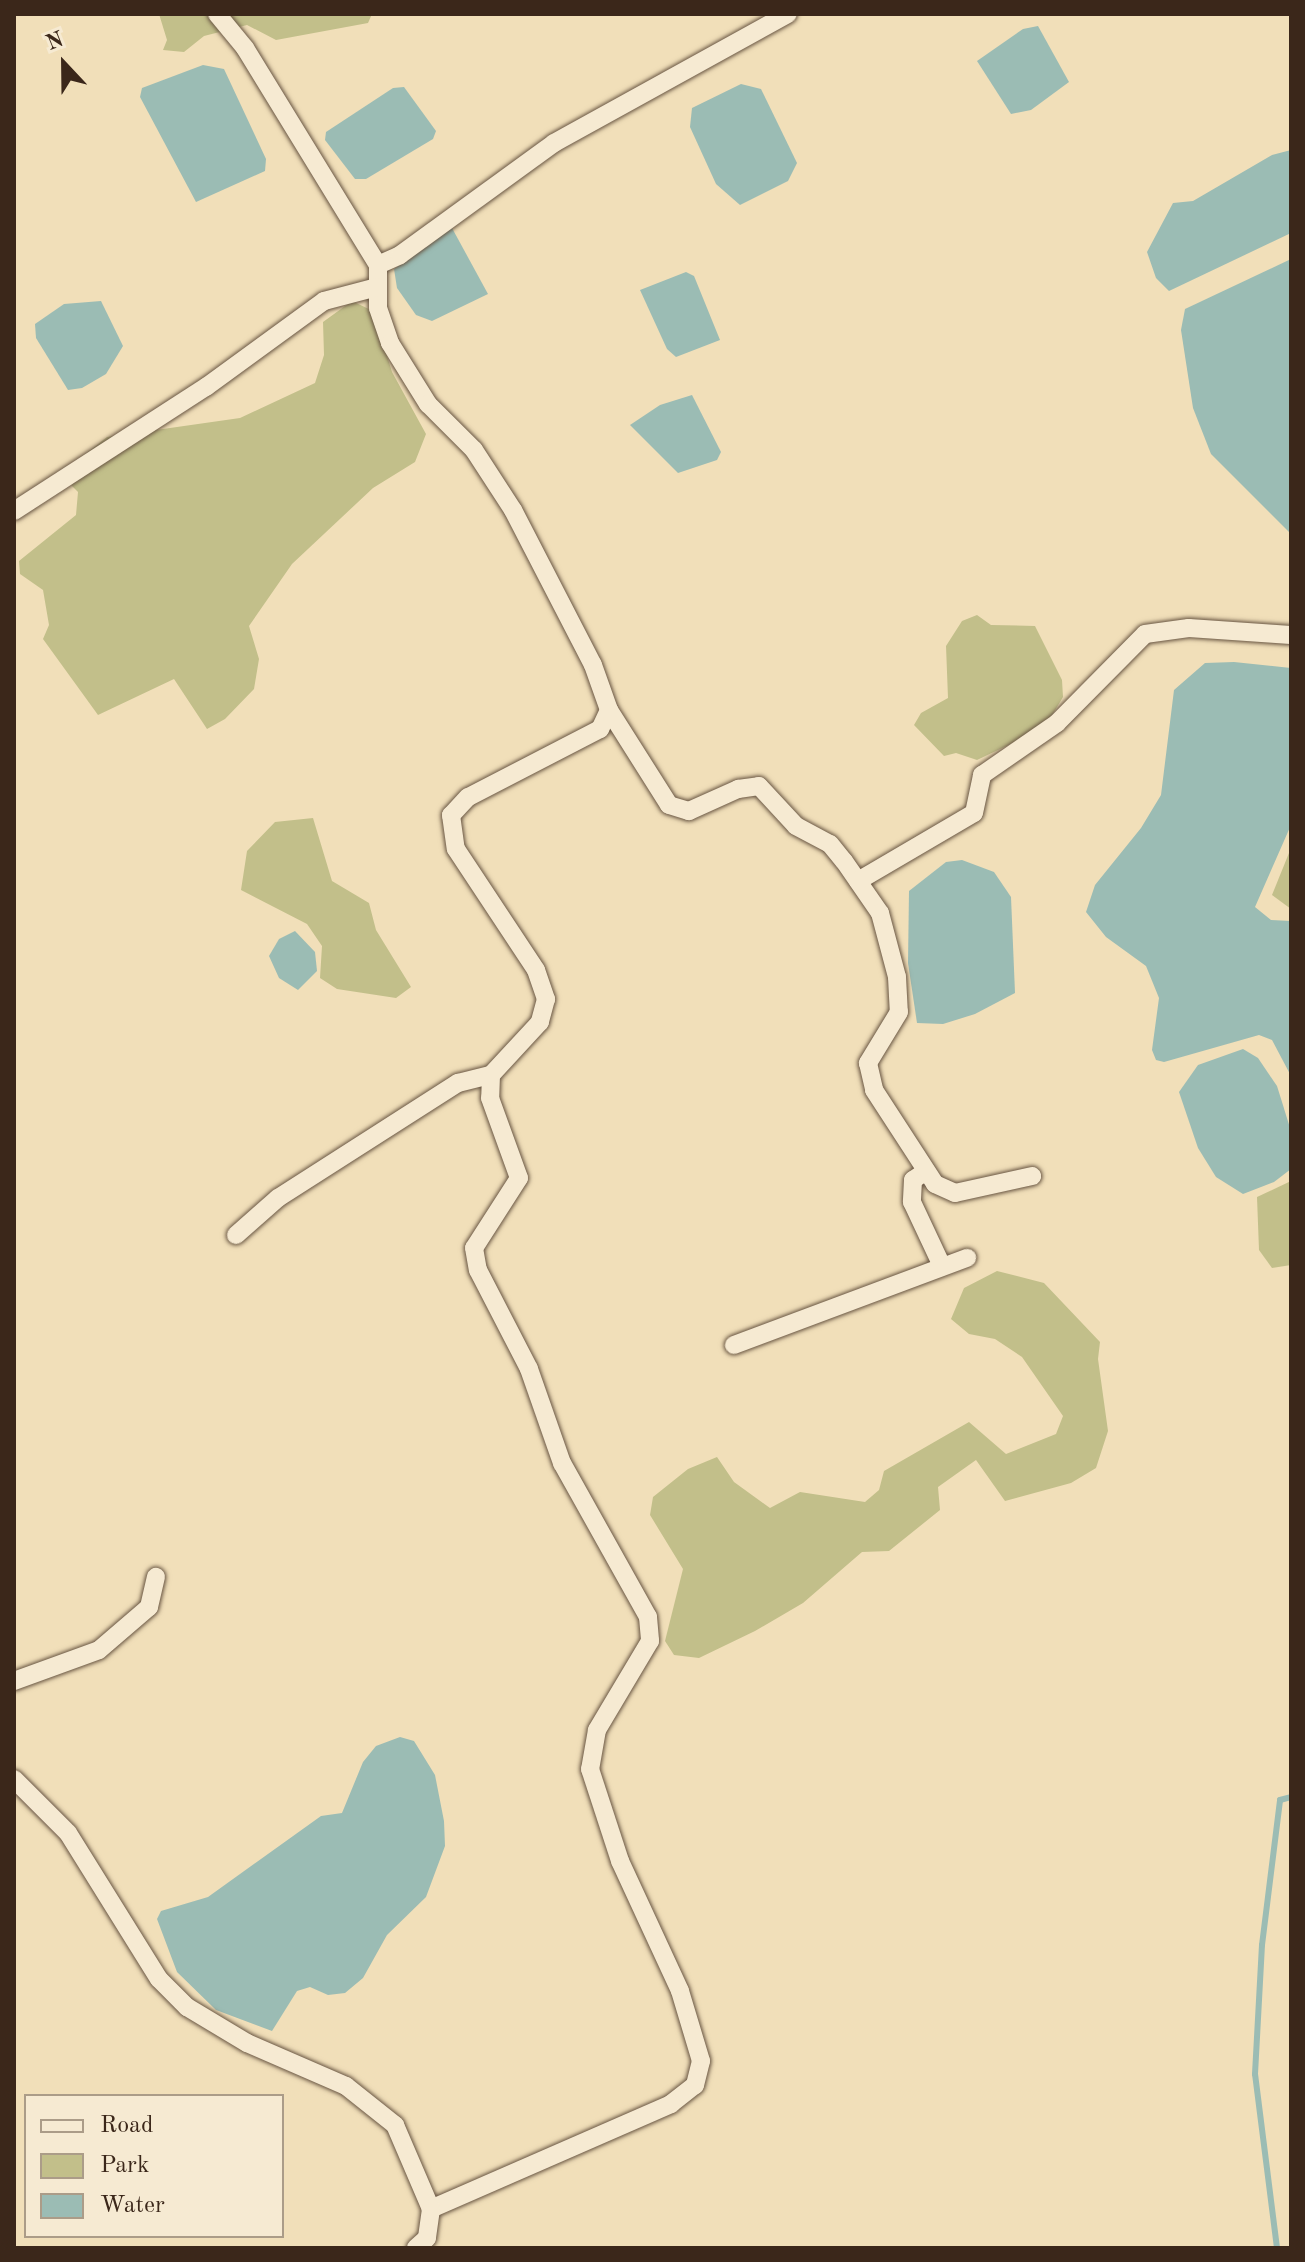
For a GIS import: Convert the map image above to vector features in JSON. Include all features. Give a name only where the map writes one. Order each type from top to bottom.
[{"type":"street","points":[[217,14],[245,48],[378,265],[377,287],[386,332],[406,374],[474,450],[513,510],[593,665],[609,710],[669,805],[689,811],[738,789],[759,786],[796,826],[830,844],[880,913],[897,977],[899,1012],[868,1063],[874,1090],[935,1184],[955,1193],[1032,1176]]},
{"type":"street","points":[[378,265],[400,255],[554,143],[788,14]]},
{"type":"street","points":[[14,511],[206,387],[324,301],[377,287]]},
{"type":"street","points":[[858,881],[974,813],[982,775],[1057,723],[1145,634],[1189,628],[1291,635]]},
{"type":"street","points":[[236,1235],[278,1198],[458,1083],[491,1075],[540,1022],[546,999],[536,970],[456,849],[451,815],[468,797],[600,729],[609,710]]},
{"type":"street","points":[[431,2209],[671,2104],[695,2085],[701,2061],[680,1991],[620,1861],[590,1769],[597,1730],[650,1641],[648,1617],[562,1463],[529,1369],[475,1258],[481,1228],[509,1199],[519,1178],[490,1098],[491,1075]]},
{"type":"street","points":[[926,1171],[913,1180],[912,1202],[942,1266]]},
{"type":"street","points":[[734,1345],[967,1258]]},
{"type":"street","points":[[14,1681],[99,1650],[149,1607],[156,1577]]},
{"type":"street","points":[[14,1779],[68,1833],[159,1979],[212,2025],[346,2086],[383,2112],[421,2176],[431,2209],[427,2238],[416,2248]]},
{"type":"green space","points":[[159,14],[372,14],[368,23],[276,40],[247,25],[204,36],[184,52],[163,50],[167,40]]},
{"type":"green space","points":[[352,301],[373,311],[392,372],[426,434],[415,462],[373,488],[292,564],[249,626],[259,659],[254,689],[225,719],[207,729],[174,679],[98,715],[43,639],[49,625],[43,590],[20,574],[19,561],[76,515],[78,492],[60,474],[107,437],[240,418],[315,383],[324,355],[323,322]]},
{"type":"green space","points":[[977,615],[991,625],[1035,626],[1062,680],[1063,697],[1051,717],[1021,739],[977,760],[956,753],[944,756],[914,725],[921,713],[948,698],[946,646],[962,621]]},
{"type":"green space","points":[[313,818],[332,881],[369,903],[376,930],[411,987],[396,998],[337,989],[320,978],[322,946],[307,924],[241,890],[247,851],[275,822]]},
{"type":"green space","points":[[1291,848],[1291,909],[1272,895]]},
{"type":"green space","points":[[1291,1181],[1291,1265],[1272,1268],[1259,1250],[1257,1197]]},
{"type":"green space","points":[[997,1271],[1044,1283],[1100,1342],[1098,1359],[1108,1431],[1096,1468],[1071,1483],[1005,1501],[976,1460],[938,1487],[940,1510],[889,1551],[862,1552],[803,1603],[755,1631],[699,1658],[674,1655],[665,1641],[683,1569],[650,1515],[653,1497],[688,1469],[717,1457],[734,1482],[770,1508],[800,1492],[865,1502],[879,1490],[884,1471],[969,1422],[1006,1454],[1056,1434],[1063,1416],[1022,1357],[995,1339],[969,1334],[951,1319],[964,1288]]},
{"type":"water","points":[[1038,26],[1069,82],[1031,110],[1011,114],[977,61],[1023,29]]},
{"type":"water","points":[[203,65],[224,69],[266,159],[265,171],[196,202],[140,97],[142,88]]},
{"type":"water","points":[[741,84],[761,89],[797,163],[788,181],[740,205],[716,184],[690,127],[692,108]]},
{"type":"water","points":[[404,87],[436,131],[433,139],[366,179],[355,179],[325,140],[326,132],[393,88]]},
{"type":"water","points":[[1291,150],[1291,233],[1169,291],[1156,278],[1147,252],[1173,203],[1193,201],[1272,155]]},
{"type":"water","points":[[452,228],[488,294],[432,321],[416,315],[397,288],[394,269]]},
{"type":"water","points":[[1291,259],[1291,534],[1211,454],[1193,408],[1181,330],[1185,309]]},
{"type":"water","points":[[686,272],[694,276],[720,340],[676,357],[667,349],[640,290]]},
{"type":"water","points":[[101,301],[123,346],[106,374],[82,388],[68,390],[36,338],[35,324],[64,304]]},
{"type":"water","points":[[692,395],[721,452],[717,460],[678,473],[630,425],[660,405]]},
{"type":"water","points":[[1234,662],[1291,668],[1291,825],[1255,907],[1271,920],[1291,921],[1291,1076],[1272,1040],[1259,1035],[1164,1062],[1156,1060],[1152,1050],[1159,998],[1146,966],[1106,937],[1086,912],[1095,885],[1141,828],[1161,795],[1174,690],[1205,663]]},
{"type":"water","points":[[962,860],[994,872],[1011,897],[1015,993],[975,1014],[943,1024],[917,1023],[908,963],[909,891],[946,862]]},
{"type":"water","points":[[295,931],[315,952],[317,971],[298,990],[279,978],[269,956],[279,939]]},
{"type":"water","points":[[1243,1049],[1258,1058],[1277,1086],[1291,1131],[1291,1169],[1274,1182],[1243,1194],[1216,1177],[1198,1148],[1179,1092],[1198,1065]]},
{"type":"water","points":[[400,1737],[414,1741],[435,1775],[444,1821],[445,1846],[426,1897],[387,1935],[363,1978],[345,1993],[328,1995],[310,1987],[297,1991],[272,2031],[216,2010],[177,1972],[157,1919],[161,1911],[208,1897],[321,1816],[342,1813],[363,1762],[376,1746]]},
{"type":"waterway","points":[[1277,2248],[1255,2074],[1262,1945],[1280,1800],[1291,1797]]}]
